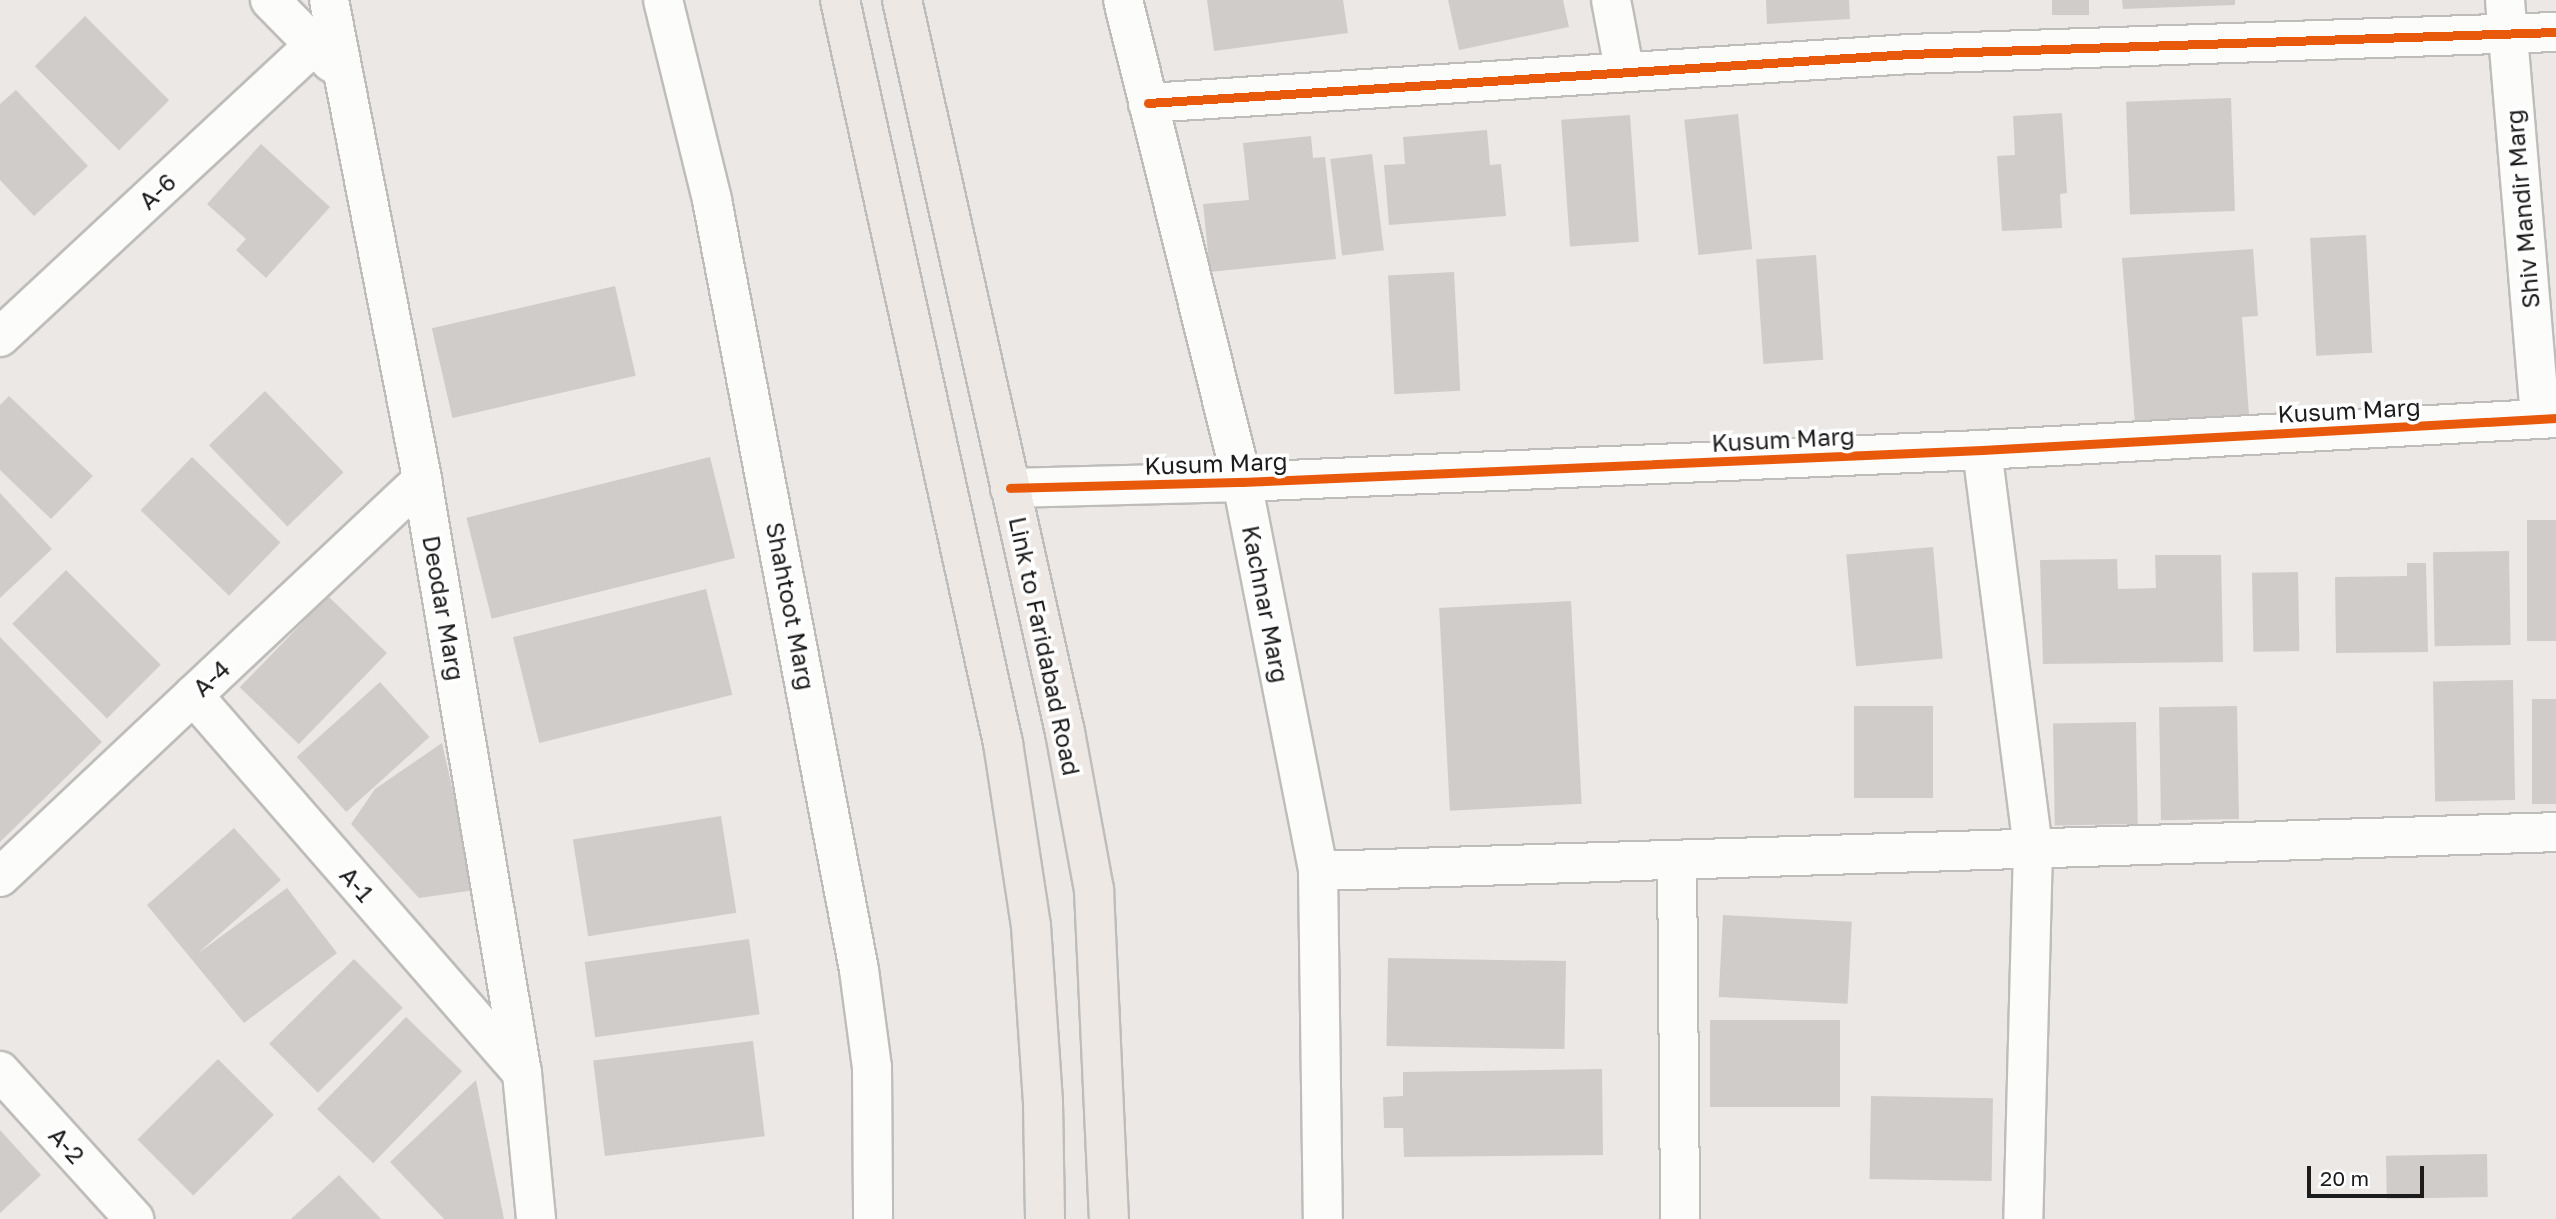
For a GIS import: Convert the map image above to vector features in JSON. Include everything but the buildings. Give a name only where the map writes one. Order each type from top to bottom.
[{"type":"main road","points":[[839,0],[1003,743],[1031,926],[1043,1102],[1045,1219]]},
{"type":"main road","name":"Link to Faridabad Road","points":[[902,0],[1065,732],[1094,890],[1109,1219]]},
{"type":"street","points":[[270,0],[346,76]]},
{"type":"street","name":"Deodar Marg","points":[[329,0],[346,76],[422,480],[522,1073],[536,1219]]},
{"type":"street","name":"Shahtoot Marg","points":[[663,0],[712,200],[859,970],[872,1067],[873,1219]]},
{"type":"street","name":"Kachnar Marg","points":[[1122,0],[1242,482],[1318,871],[1322,1219]]},
{"type":"street","points":[[1611,0],[1624,69]]},
{"type":"street","points":[[1148,103],[1624,69],[2506,18],[2556,33]]},
{"type":"street","name":"Shiv Mandir Marg","points":[[2506,18],[2548,418]]},
{"type":"street","name":"A-6","points":[[0,337],[314,45]]},
{"type":"street","name":"Kusum Marg","points":[[1010,488],[1242,482],[1982,450],[2548,418]]},
{"type":"street","points":[[1982,450],[2033,849],[2023,1219]]},
{"type":"street","name":"A-4","points":[[0,877],[422,480]]},
{"type":"street","name":"A-1","points":[[192,695],[522,1073]]},
{"type":"street","points":[[1318,871],[2556,832]]},
{"type":"street","points":[[1677,860],[1680,1219]]},
{"type":"street","name":"A-2","points":[[0,1071],[134,1219]]},
{"type":"cycle path","points":[[1148,103],[1909,54],[2556,32]]},
{"type":"cycle path","points":[[1010,488],[1242,482],[1982,450],[2556,418]]}]
